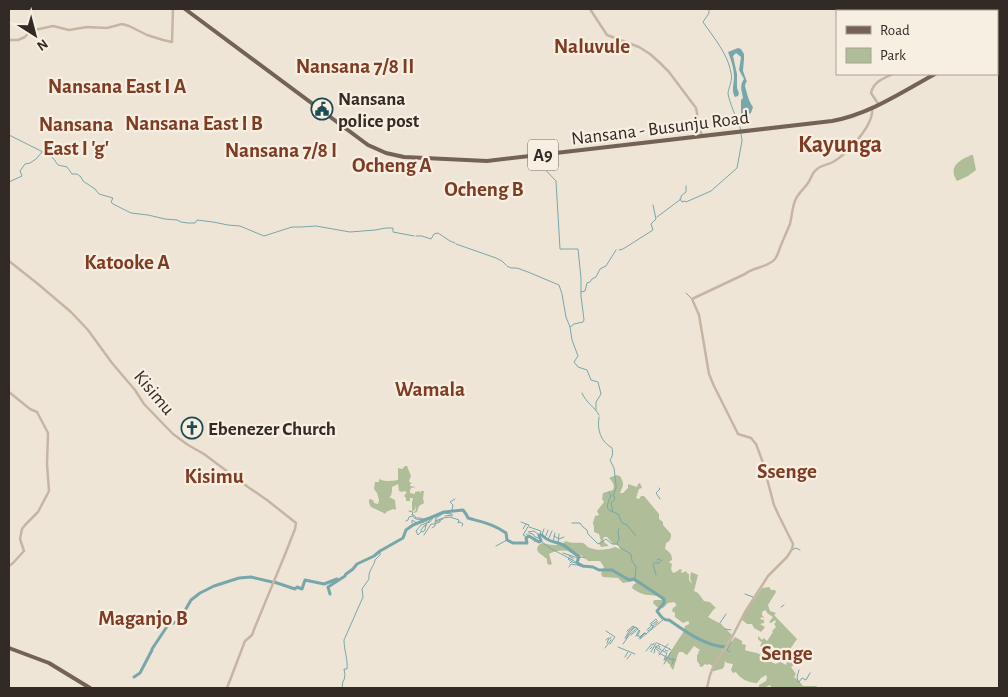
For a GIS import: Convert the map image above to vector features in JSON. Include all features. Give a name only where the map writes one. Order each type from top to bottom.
[{"type":"main road","name":"Nansana - Busunju Road","points":[[185,9],[366,144],[375,149],[410,158],[487,161],[832,121],[850,117],[879,105],[933,75]]},
{"type":"main road","points":[[9,648],[49,663],[90,688]]},
{"type":"street","points":[[9,40],[18,40],[30,32],[53,26],[68,30],[86,27],[107,28],[122,24],[147,35],[172,42],[173,9]]},
{"type":"street","points":[[590,9],[607,35],[645,50],[666,69],[696,108],[697,121],[702,136]]},
{"type":"street","points":[[879,105],[870,90],[877,83],[892,75]]},
{"type":"street","points":[[707,688],[714,666],[730,641],[744,612],[769,576],[787,557],[793,544],[778,516],[756,444],[751,438],[740,435],[710,377],[698,315],[692,299],[774,260],[790,223],[797,197],[807,185],[816,169],[836,161],[862,135],[872,117],[872,108]]},
{"type":"street","name":"Kisimu","points":[[9,261],[71,312],[88,330],[144,404],[170,431],[275,506],[296,524],[256,627],[251,636],[245,641],[227,688]]},
{"type":"street","points":[[9,392],[30,409],[38,412],[46,428],[48,433],[47,464],[49,490],[38,512],[22,529],[20,539],[24,551],[9,566]]},
{"type":"green space","points":[[973,155],[976,170],[957,181],[954,176],[954,168],[958,162]]},
{"type":"green space","points":[[407,466],[411,476],[409,481],[412,484],[410,486],[416,487],[411,488],[410,493],[415,494],[415,492],[419,491],[421,493],[421,491],[424,491],[424,503],[419,506],[417,512],[414,513],[416,510],[416,506],[415,510],[412,511],[413,498],[410,498],[410,501],[406,501],[404,496],[407,492],[399,491],[398,484],[392,487],[391,496],[389,497],[395,500],[396,510],[393,509],[386,512],[386,514],[371,507],[369,499],[378,504],[379,500],[374,489],[375,482],[379,482],[379,479],[386,481],[398,480],[398,468],[402,469]]},
{"type":"green space","points":[[616,475],[620,476],[623,483],[620,493],[623,493],[628,488],[628,484],[637,487],[640,483],[642,488],[639,489],[636,498],[639,499],[641,496],[644,496],[659,514],[659,519],[671,534],[665,549],[672,556],[672,560],[669,562],[672,564],[671,569],[673,573],[680,569],[682,573],[686,571],[692,584],[691,572],[698,575],[694,591],[704,601],[710,602],[716,608],[708,617],[720,623],[732,635],[713,666],[705,664],[702,667],[699,666],[697,655],[700,650],[694,646],[687,655],[679,652],[673,670],[670,664],[664,660],[684,631],[685,626],[689,624],[688,621],[683,623],[675,617],[675,613],[672,611],[676,606],[674,602],[668,603],[663,608],[657,607],[653,603],[654,600],[662,600],[656,596],[642,594],[632,588],[636,583],[634,581],[623,583],[618,578],[603,577],[601,574],[604,567],[600,561],[588,561],[570,551],[559,551],[549,554],[552,564],[549,565],[547,559],[538,552],[538,546],[542,543],[557,545],[566,541],[583,543],[589,548],[596,550],[615,547],[620,549],[619,545],[613,544],[607,537],[604,537],[603,540],[608,546],[601,547],[599,534],[594,532],[593,523],[595,516],[599,515],[597,511],[604,502],[602,499],[603,493],[613,490],[613,484],[609,478]]},
{"type":"green space","points":[[769,587],[776,592],[768,605],[770,611],[776,613],[774,615],[797,639],[786,655],[772,646],[769,651],[760,646],[762,642],[758,639],[758,636],[762,640],[764,638],[767,641],[776,627],[774,624],[775,620],[771,623],[769,622],[773,617],[765,610],[762,612],[762,615],[765,619],[762,617],[760,619],[764,620],[764,623],[760,624],[765,627],[761,632],[754,628],[752,624],[747,624],[741,619],[762,588]]},
{"type":"green space","points":[[735,637],[742,641],[742,644],[746,645],[745,650],[761,655],[759,657],[762,659],[763,657],[766,658],[765,660],[776,664],[781,662],[786,665],[787,662],[792,663],[794,665],[791,667],[796,674],[794,677],[803,686],[816,686],[819,688],[772,688],[770,685],[759,687],[759,685],[766,681],[766,675],[757,683],[742,679],[736,672],[733,673],[731,670],[733,664],[725,661],[722,669],[712,671]]},
{"type":"water","points":[[738,48],[744,54],[743,71],[747,82],[745,86],[753,107],[751,113],[746,115],[745,119],[741,117],[741,100],[743,98],[741,86],[744,79],[739,70],[741,57],[736,53],[733,56],[739,93],[735,97],[733,70],[728,52]]},
{"type":"waterway","points":[[709,9],[709,13],[703,22],[727,59],[732,78],[728,96],[741,130]]},
{"type":"waterway","points":[[680,199],[682,202],[686,202],[711,191],[737,168],[742,141],[741,134]]},
{"type":"waterway","points":[[9,135],[47,154],[58,165],[67,167],[72,174],[77,174],[81,177],[83,181],[99,194],[113,198],[111,202],[113,204],[131,213],[188,223],[195,223],[197,220],[240,226],[264,236],[292,227],[316,226],[350,232],[393,228],[393,232],[414,236]]},
{"type":"waterway","points":[[9,182],[22,176],[20,171],[25,164],[36,159],[42,152]]},
{"type":"waterway","points":[[536,160],[556,181],[560,249],[578,249],[584,320],[570,327]]},
{"type":"waterway","points":[[657,217],[681,199],[681,196],[686,192],[686,186]]},
{"type":"waterway","points":[[619,250],[653,230],[651,224],[656,219],[653,205]]},
{"type":"waterway","points":[[416,236],[431,239],[434,234],[438,233],[455,243]]},
{"type":"waterway","points":[[456,244],[496,258],[506,265]]},
{"type":"waterway","points":[[581,292],[585,291],[587,283],[596,277],[600,269],[606,266],[616,250]]},
{"type":"waterway","points":[[507,266],[528,272],[559,285],[572,340],[578,356],[574,362],[578,367],[587,370],[591,380],[598,382],[601,394],[596,402],[596,410]]},
{"type":"waterway","points":[[686,293],[691,298]]},
{"type":"waterway","points":[[582,393],[599,415]]},
{"type":"waterway","points":[[599,417],[598,426],[600,434],[612,448],[610,460],[614,468],[616,485],[613,496]]},
{"type":"waterway","points":[[659,488],[656,493],[660,499]]},
{"type":"waterway","points":[[609,492],[611,495],[608,504],[609,510],[618,514],[622,523],[627,525],[636,536]]},
{"type":"waterway","points":[[613,512],[611,503],[615,499],[614,496]]},
{"type":"waterway","points":[[455,499],[450,502],[453,505],[452,510],[455,511]]},
{"type":"waterway","points":[[330,594],[328,587],[345,576],[357,564],[403,538],[406,530],[413,525],[444,512],[463,510],[468,518],[497,527],[506,533],[507,540],[513,543],[527,543],[526,538],[529,536],[539,542],[541,541],[539,535],[542,535],[548,540],[564,545],[579,556],[577,563],[583,566],[599,570],[612,570],[629,580],[634,579],[664,599],[664,603],[657,611],[663,619],[669,620],[703,641],[725,647]]},
{"type":"waterway","points":[[409,511],[413,512],[412,515],[416,518],[427,518]]},
{"type":"waterway","points":[[436,518],[444,513],[452,515]]},
{"type":"waterway","points":[[406,521],[412,516],[416,519],[424,520]]},
{"type":"waterway","points":[[445,516],[452,516]]},
{"type":"waterway","points":[[422,531],[418,535],[416,531],[421,525],[430,522],[432,517]]},
{"type":"waterway","points":[[426,522],[433,517]]},
{"type":"waterway","points":[[435,521],[450,517],[459,520],[458,523],[463,524],[462,526]]},
{"type":"waterway","points":[[424,535],[431,524],[435,524],[436,518]]},
{"type":"waterway","points":[[436,522],[443,519]]},
{"type":"waterway","points":[[412,523],[412,520],[417,523]]},
{"type":"waterway","points":[[432,528],[440,520]]},
{"type":"waterway","points":[[419,523],[424,522]]},
{"type":"waterway","points":[[521,522],[529,525],[523,535],[527,537]]},
{"type":"waterway","points":[[572,523],[580,523],[597,543],[599,544],[606,539],[631,554],[632,561],[636,567],[635,580]]},
{"type":"waterway","points":[[421,531],[425,530],[426,524]]},
{"type":"waterway","points":[[523,529],[526,524]]},
{"type":"waterway","points":[[421,530],[427,525]]},
{"type":"waterway","points":[[529,527],[541,531],[540,535]]},
{"type":"waterway","points":[[542,535],[544,529]]},
{"type":"waterway","points":[[617,544],[619,529]]},
{"type":"waterway","points":[[545,538],[548,530]]},
{"type":"waterway","points":[[528,532],[534,531],[539,535]]},
{"type":"waterway","points":[[548,540],[552,531]]},
{"type":"waterway","points":[[529,533],[539,538]]},
{"type":"waterway","points":[[553,542],[555,533]]},
{"type":"waterway","points":[[558,544],[559,534]]},
{"type":"waterway","points":[[554,536],[559,539],[564,537]]},
{"type":"waterway","points":[[496,546],[507,540]]},
{"type":"waterway","points":[[541,541],[549,548],[577,563]]},
{"type":"waterway","points":[[792,550],[796,548],[800,550]]},
{"type":"waterway","points":[[342,688],[345,675],[344,669],[347,669],[344,640],[363,597],[362,589],[369,579],[370,571],[375,560],[380,555],[380,551]]},
{"type":"waterway","points":[[569,551],[578,558],[585,558]]},
{"type":"waterway","points":[[563,553],[578,558],[578,560]]},
{"type":"waterway","points":[[569,556],[573,559]]},
{"type":"waterway","points":[[572,560],[568,559],[576,563]]},
{"type":"waterway","points":[[654,563],[662,560]]},
{"type":"waterway","points":[[577,562],[583,565]]},
{"type":"waterway","points":[[569,567],[571,564],[576,565]]},
{"type":"waterway","points":[[577,564],[584,567]]},
{"type":"waterway","points":[[653,564],[656,575]]},
{"type":"waterway","points":[[152,649],[168,625],[179,621],[191,600],[200,593],[214,586],[239,578],[251,577],[272,582]]},
{"type":"waterway","points":[[274,582],[295,589],[297,587],[302,589],[305,580],[324,584],[337,579]]},
{"type":"waterway","points":[[745,594],[753,597]]},
{"type":"waterway","points":[[720,623],[726,614]]},
{"type":"waterway","points":[[640,639],[664,619]]},
{"type":"waterway","points":[[650,624],[657,620]]},
{"type":"waterway","points":[[651,625],[657,621]]},
{"type":"waterway","points":[[653,626],[658,622]]},
{"type":"waterway","points":[[647,630],[652,625],[653,627]]},
{"type":"waterway","points":[[627,631],[634,627]]},
{"type":"waterway","points":[[628,632],[635,627]]},
{"type":"waterway","points":[[626,639],[629,633],[635,627],[637,628]]},
{"type":"waterway","points":[[648,631],[653,627]]},
{"type":"waterway","points":[[631,635],[638,629]]},
{"type":"waterway","points":[[623,644],[630,634],[638,629]]},
{"type":"waterway","points":[[725,629],[731,630]]},
{"type":"waterway","points":[[636,636],[639,630],[637,636],[640,636]]},
{"type":"waterway","points":[[606,631],[615,637],[610,644]]},
{"type":"waterway","points":[[625,638],[628,633]]},
{"type":"waterway","points":[[639,638],[645,633]]},
{"type":"waterway","points":[[640,638],[646,634]]},
{"type":"waterway","points":[[607,643],[609,638]]},
{"type":"waterway","points":[[605,648],[611,640]]},
{"type":"waterway","points":[[730,652],[727,650],[731,642]]},
{"type":"waterway","points":[[651,644],[653,645],[654,643]]},
{"type":"waterway","points":[[651,652],[656,643]]},
{"type":"waterway","points":[[657,643],[670,649]]},
{"type":"waterway","points":[[659,655],[668,644]]},
{"type":"waterway","points":[[646,651],[651,645]]},
{"type":"waterway","points":[[659,645],[656,647],[663,651]]},
{"type":"waterway","points":[[656,646],[655,648],[660,652]]},
{"type":"waterway","points":[[618,647],[635,654]]},
{"type":"waterway","points":[[654,649],[654,653]]},
{"type":"waterway","points":[[134,677],[140,673],[152,650]]},
{"type":"waterway","points":[[663,651],[667,653],[664,660]]},
{"type":"waterway","points":[[625,657],[628,652]]},
{"type":"waterway","points":[[668,657],[671,652]]},
{"type":"waterway","points":[[659,653],[676,660]]},
{"type":"waterway","points":[[627,659],[631,654]]},
{"type":"waterway","points":[[664,664],[667,658]]},
{"type":"waterway","points":[[672,664],[673,658]]},
{"type":"waterway","points":[[798,681],[799,670]]},
{"type":"waterway","points":[[799,682],[802,678],[806,680],[810,673]]},
{"type":"place","name":"Nansana police post","points":[[322,109]]},
{"type":"place","name":"Ebenezer Church","points":[[192,428]]},
{"type":"district","name":"Naluvule","points":[[592,46]]},
{"type":"district","name":"Nansana 7/8 II","points":[[355,66]]},
{"type":"district","name":"Nansana East I A","points":[[117,86]]},
{"type":"district","name":"Nansana East I B","points":[[194,123]]},
{"type":"district","name":"Nansana East I 'g'","points":[[76,136]]},
{"type":"district","name":"Kayunga","points":[[840,144]]},
{"type":"district","name":"Nansana 7/8 I","points":[[281,150]]},
{"type":"district","name":"Ocheng A","points":[[392,165]]},
{"type":"district","name":"Ocheng B","points":[[484,189]]},
{"type":"district","name":"Katooke A","points":[[127,262]]},
{"type":"district","name":"Wamala","points":[[430,389]]},
{"type":"district","name":"Ssenge","points":[[787,471]]},
{"type":"district","name":"Kisimu","points":[[214,476]]},
{"type":"district","name":"Maganjo B","points":[[143,618]]},
{"type":"district","name":"Senge","points":[[787,653]]}]
